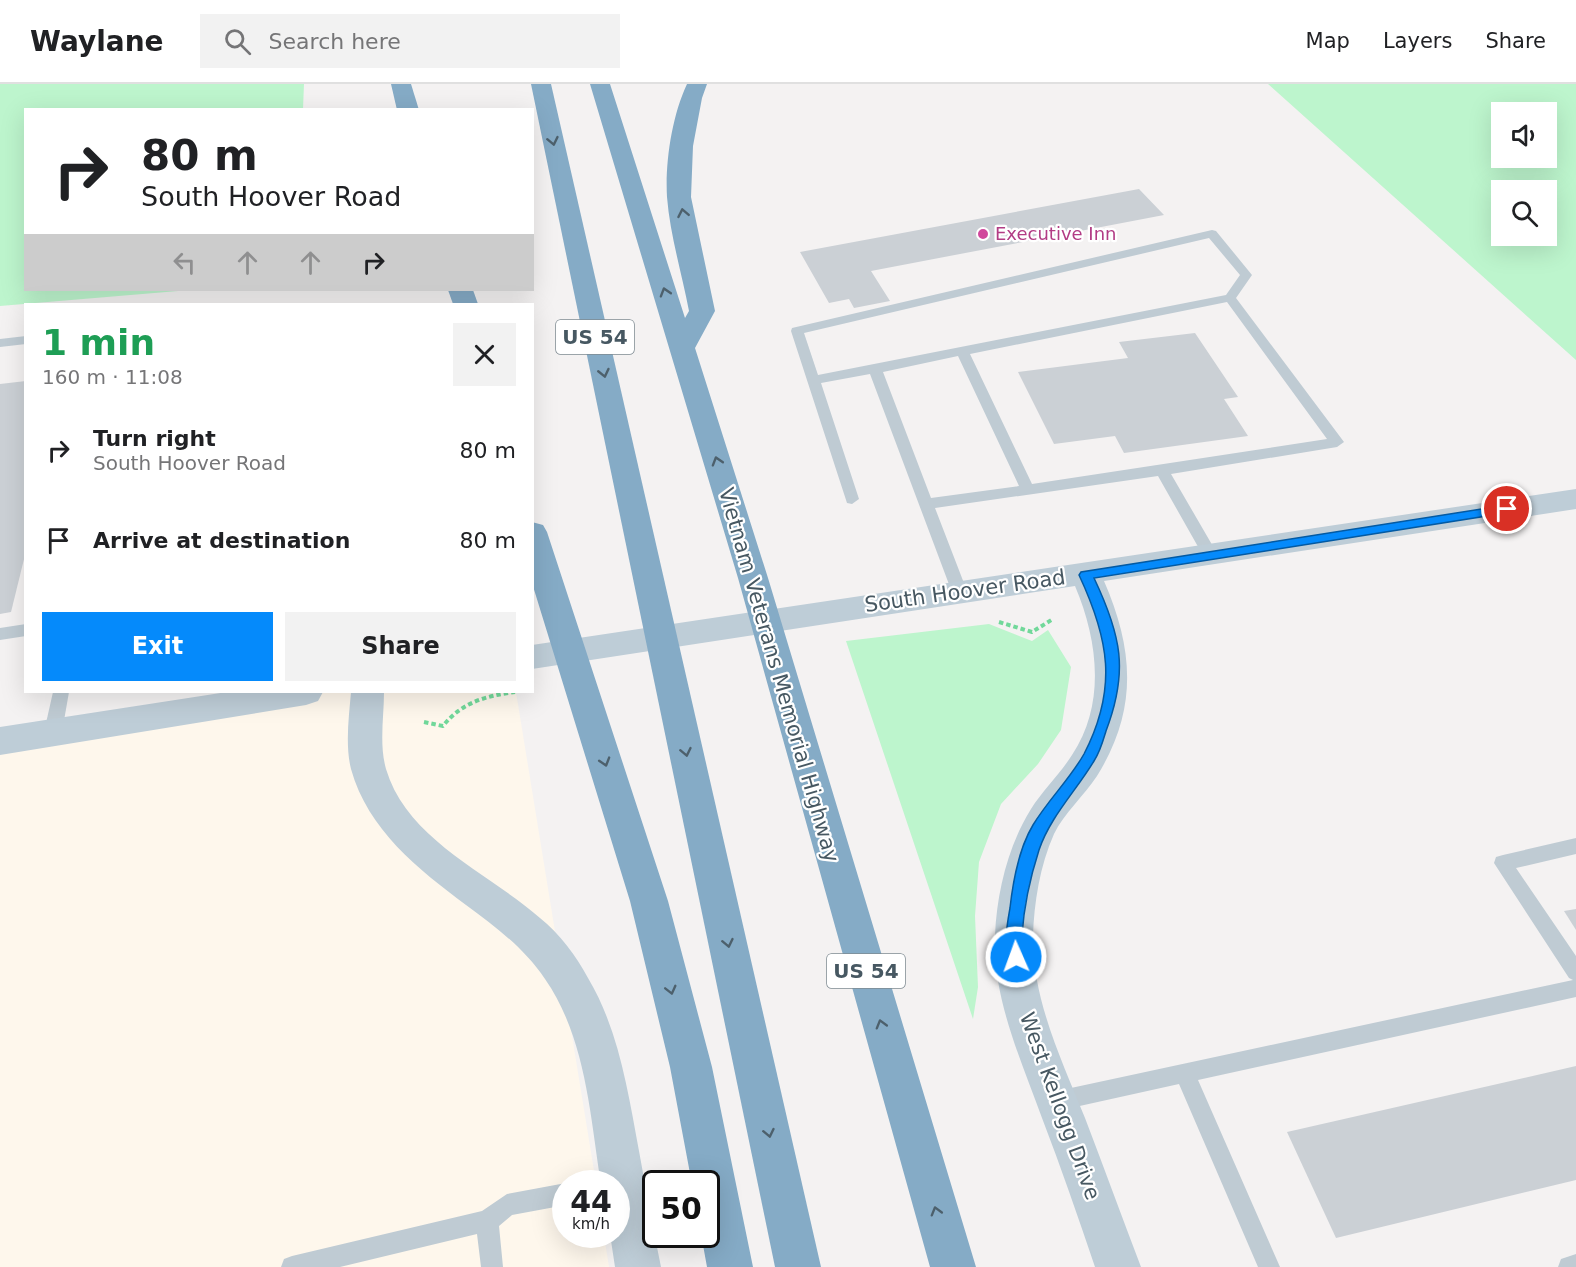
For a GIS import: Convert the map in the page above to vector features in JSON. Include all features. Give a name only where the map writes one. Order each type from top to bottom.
[{"type":"highway","points":[[401,84],[407,108]]},
{"type":"highway","name":"US 54","points":[[541,84],[798,1267]]},
{"type":"highway","name":"Vietnam Veterans Memorial Highway","points":[[600,84],[753,578],[779,675],[953,1267]]},
{"type":"highway","points":[[682,348],[702,311],[679,197],[682,146],[691,98],[697,84]]},
{"type":"highway","points":[[534,538],[657,934],[691,1067],[730,1267]]},
{"type":"street","name":"South Hoover Road","points":[[534,657],[959,591],[1086,575],[1576,499]]},
{"type":"street","name":"West Kellogg Drive","points":[[1086,575],[1102,609],[1110,637],[1114,679],[1107,712],[1090,756],[1038,829],[1021,880],[1014,938],[1021,994],[1118,1267]]},
{"type":"street","points":[[0,741],[53,732],[192,701],[293,693]]},
{"type":"street","points":[[367,693],[366,739],[369,770],[386,808],[419,846],[526,929],[559,967],[576,994],[601,1054],[618,1170]]},
{"type":"street","points":[[630,1230],[638,1267]]},
{"type":"lane","points":[[813,380],[1230,298],[1246,275],[1212,234],[797,331],[813,380],[852,499]]},
{"type":"lane","points":[[926,504],[1162,471],[1337,442],[1230,298]]},
{"type":"lane","points":[[0,343],[24,340]]},
{"type":"lane","points":[[962,351],[1028,490]]},
{"type":"lane","points":[[875,369],[959,591]]},
{"type":"lane","points":[[1162,471],[1210,555]]},
{"type":"lane","points":[[0,634],[24,630]]},
{"type":"lane","points":[[53,732],[61,693]]},
{"type":"lane","points":[[1576,846],[1503,863],[1576,972]]},
{"type":"lane","points":[[1058,1101],[1576,988]]},
{"type":"lane","points":[[1184,1073],[1269,1267]]},
{"type":"lane","points":[[292,1267],[487,1221],[507,1205],[552,1197]]},
{"type":"lane","points":[[487,1221],[492,1267]]},
{"type":"lane","points":[[1569,1267],[1576,1265]]},
{"type":"path","points":[[424,722],[443,726],[452,711],[481,697],[508,693]]},
{"type":"shaded area","points":[[319,693],[516,693],[594,1170],[552,1170],[552,1248],[606,1248],[609,1267],[0,1267],[0,746]]},
{"type":"green space","points":[[0,84],[304,84],[303,108],[24,108],[24,291],[178,291],[0,306]]},
{"type":"green space","points":[[1268,84],[1576,84],[1576,360]]},
{"type":"green space","points":[[989,624],[1032,641],[1048,630],[1071,667],[1061,730],[1038,764],[1001,804],[979,862],[975,916],[978,987],[973,1019],[846,641]]},
{"type":"building","name":"Executive Inn","points":[[1139,189],[1164,215],[871,271],[890,301],[854,308],[849,299],[829,303],[800,252]]},
{"type":"building","points":[[1195,333],[1238,397],[1224,399],[1248,436],[1124,453],[1115,436],[1054,444],[1018,372],[1128,358],[1119,342]]},
{"type":"building","points":[[24,381],[24,559],[11,612],[0,614],[0,384]]},
{"type":"building","points":[[1576,909],[1576,930],[1564,911]]},
{"type":"building","points":[[1576,1066],[1576,1180],[1336,1238],[1287,1132]]},
{"type":"place","name":"Executive Inn","points":[[983,234]]},
{"type":"route","points":[[1016,957],[1014,938],[1021,880],[1038,829],[1090,756],[1107,712],[1114,679],[1110,637],[1102,609],[1086,575],[1507,509]]}]
